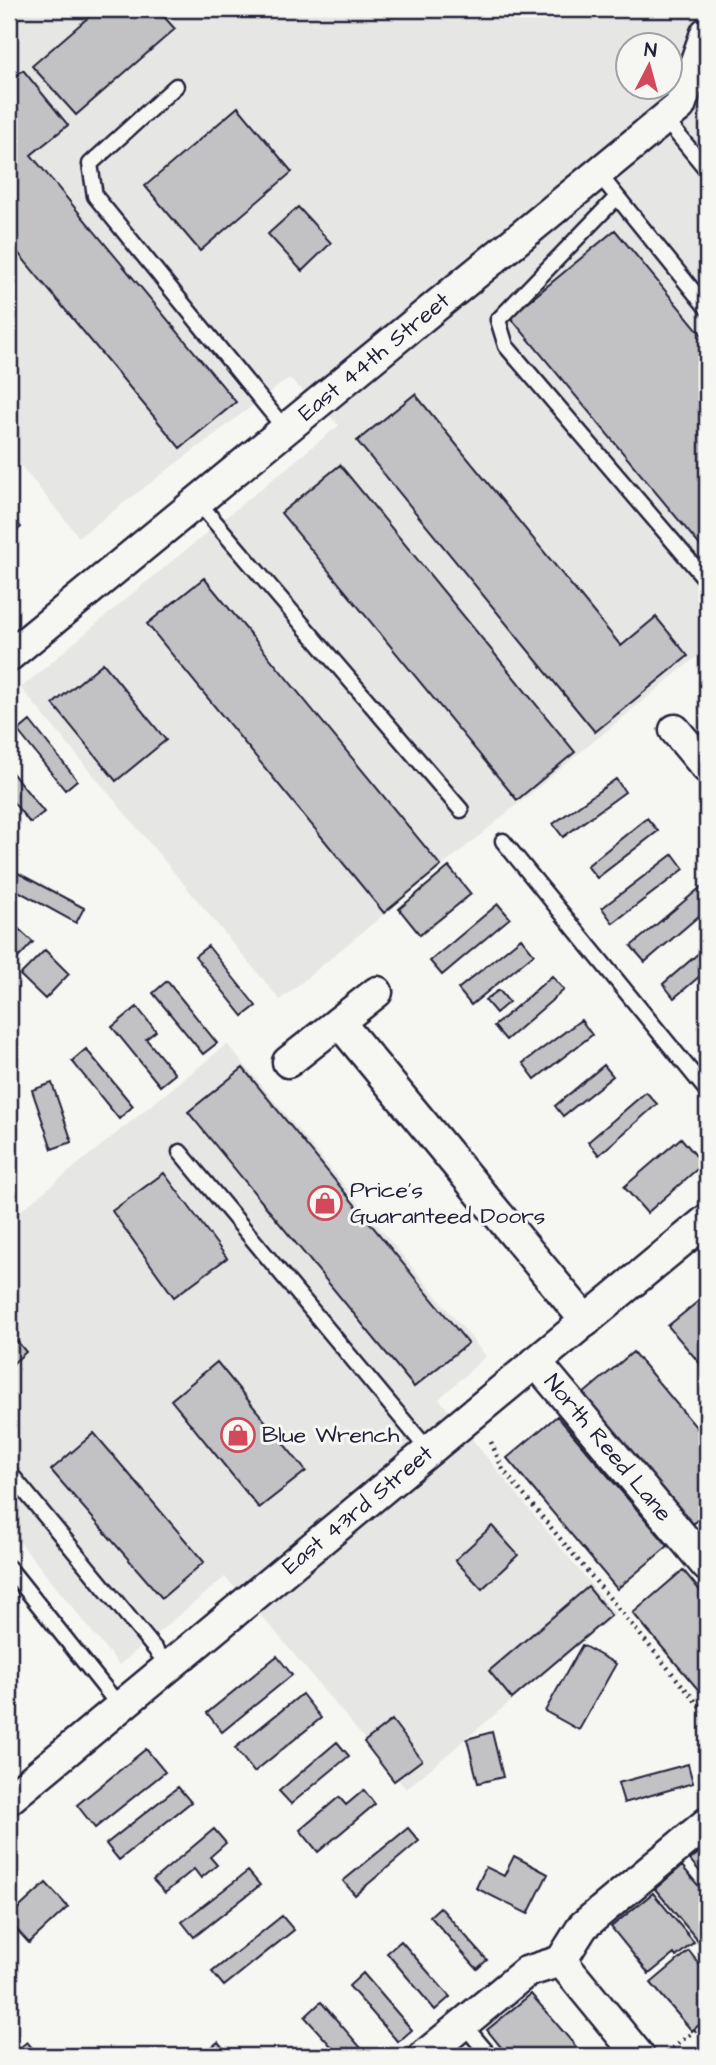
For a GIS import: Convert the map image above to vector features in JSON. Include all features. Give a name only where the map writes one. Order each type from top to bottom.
[{"type":"street","name":"East 44th Street","points":[[9,656],[680,106],[706,33]]},
{"type":"street","points":[[675,730],[707,768]]},
{"type":"street","points":[[288,1062],[377,992]]},
{"type":"street","points":[[339,1022],[586,1321]]},
{"type":"street","name":"East 43rd Street","points":[[9,1799],[536,1362],[704,1229]]},
{"type":"street","name":"North Reed Lane","points":[[536,1362],[707,1566]]},
{"type":"street","points":[[424,2056],[526,1972],[561,1961],[583,1926],[707,1823]]},
{"type":"street","points":[[561,1961],[639,2056]]},
{"type":"lane","points":[[176,86],[90,164],[95,196],[285,429]]},
{"type":"lane","points":[[664,118],[707,170]]},
{"type":"lane","points":[[598,173],[707,308]]},
{"type":"lane","points":[[617,197],[498,320],[506,346],[707,581]]},
{"type":"lane","points":[[197,501],[461,810]]},
{"type":"lane","points":[[503,841],[707,1091]]},
{"type":"lane","points":[[180,1152],[429,1451]]},
{"type":"lane","points":[[9,1472],[169,1666]]},
{"type":"lane","points":[[9,1568],[120,1707]]},
{"type":"lane","points":[[463,2024],[491,2056]]},
{"type":"path","points":[[491,1442],[503,1470],[707,1715]]},
{"type":"path","points":[[664,2056],[707,2020]]},
{"type":"shaded area","points":[[9,9],[707,9],[707,648],[280,1000],[21,688],[339,425],[289,378],[79,537],[9,451]]},
{"type":"shaded area","points":[[227,1044],[486,1356],[439,1399],[615,1614],[406,1789],[272,1628],[225,1577],[119,1665],[9,1529],[9,1220]]},
{"type":"building","points":[[98,9],[157,9],[175,29],[76,115],[32,66]]},
{"type":"building","points":[[23,70],[68,125],[31,155],[236,402],[180,448],[9,242],[9,81]]},
{"type":"building","points":[[238,107],[292,172],[200,251],[145,186]]},
{"type":"building","points":[[298,207],[331,243],[302,271],[268,234]]},
{"type":"building","points":[[615,230],[707,341],[707,554],[510,317]]},
{"type":"building","points":[[415,394],[621,646],[656,617],[688,656],[595,732],[357,441]]},
{"type":"building","points":[[340,465],[575,752],[517,800],[281,513]]},
{"type":"building","points":[[9,512],[21,527],[9,537]]},
{"type":"building","points":[[204,578],[441,866],[384,913],[147,624]]},
{"type":"building","points":[[103,663],[166,740],[116,781],[53,704]]},
{"type":"building","points":[[30,721],[77,780],[65,790],[18,731]]},
{"type":"building","points":[[9,769],[44,812],[30,823],[9,797]]},
{"type":"building","points":[[616,779],[625,792],[563,837],[553,824]]},
{"type":"building","points":[[647,818],[658,831],[597,878],[587,866]]},
{"type":"building","points":[[673,854],[684,869],[613,923],[602,908]]},
{"type":"building","points":[[449,867],[471,894],[420,935],[399,909]]},
{"type":"building","points":[[16,872],[84,908],[76,923],[9,886]]},
{"type":"building","points":[[701,887],[707,895],[707,909],[645,962],[631,946]]},
{"type":"building","points":[[498,904],[510,918],[442,975],[430,961]]},
{"type":"building","points":[[11,922],[33,942],[9,968],[9,925]]},
{"type":"building","points":[[521,938],[534,954],[471,1005],[458,989]]},
{"type":"building","points":[[208,946],[256,1006],[243,1016],[195,956]]},
{"type":"building","points":[[707,946],[707,970],[674,998],[663,984]]},
{"type":"building","points":[[45,950],[69,974],[45,999],[20,975]]},
{"type":"building","points":[[552,976],[564,990],[506,1040],[494,1026]]},
{"type":"building","points":[[167,981],[217,1043],[203,1054],[153,993]]},
{"type":"building","points":[[499,990],[509,1002],[496,1013],[485,1000]]},
{"type":"building","points":[[137,1007],[156,1031],[146,1039],[175,1074],[160,1086],[112,1027]]},
{"type":"building","points":[[581,1020],[592,1035],[535,1079],[523,1063]]},
{"type":"building","points":[[86,1049],[133,1106],[119,1119],[72,1061]]},
{"type":"building","points":[[604,1065],[613,1076],[563,1116],[555,1106]]},
{"type":"building","points":[[243,1068],[468,1343],[414,1387],[188,1112]]},
{"type":"building","points":[[52,1083],[72,1142],[52,1149],[32,1090]]},
{"type":"building","points":[[646,1092],[657,1104],[599,1155],[588,1142]]},
{"type":"building","points":[[681,1138],[703,1164],[647,1213],[624,1187]]},
{"type":"building","points":[[164,1173],[227,1258],[174,1297],[112,1211]]},
{"type":"building","points":[[707,1294],[707,1372],[668,1326]]},
{"type":"building","points":[[9,1331],[26,1352],[9,1367]]},
{"type":"building","points":[[633,1352],[707,1440],[707,1513],[693,1524],[583,1394]]},
{"type":"building","name":"Blue Wrench","points":[[217,1362],[306,1471],[259,1508],[171,1400]]},
{"type":"building","points":[[557,1416],[668,1546],[617,1589],[507,1458]]},
{"type":"building","points":[[94,1433],[204,1562],[162,1598],[51,1470]]},
{"type":"building","points":[[492,1526],[518,1555],[482,1589],[455,1560]]},
{"type":"building","points":[[683,1570],[707,1599],[707,1700],[633,1613]]},
{"type":"building","points":[[588,1587],[611,1615],[512,1699],[489,1671]]},
{"type":"building","points":[[582,1645],[616,1664],[579,1730],[545,1711]]},
{"type":"building","points":[[277,1656],[292,1675],[222,1732],[207,1713]]},
{"type":"building","points":[[302,1694],[321,1718],[254,1772],[235,1748]]},
{"type":"building","points":[[392,1720],[422,1760],[394,1781],[364,1742]]},
{"type":"building","points":[[492,1732],[503,1777],[478,1783],[467,1739]]},
{"type":"building","points":[[337,1742],[349,1756],[291,1804],[279,1791]]},
{"type":"building","points":[[146,1749],[165,1772],[95,1828],[77,1805]]},
{"type":"building","points":[[688,1764],[693,1783],[624,1803],[618,1783]]},
{"type":"building","points":[[178,1787],[191,1802],[119,1860],[106,1844]]},
{"type":"building","points":[[364,1790],[375,1804],[318,1852],[300,1830],[339,1797],[346,1805]]},
{"type":"building","points":[[408,1828],[419,1841],[355,1895],[343,1881]]},
{"type":"building","points":[[214,1829],[226,1843],[210,1857],[217,1865],[201,1878],[194,1869],[165,1893],[153,1880]]},
{"type":"building","points":[[707,1846],[707,1880],[690,1860]]},
{"type":"building","points":[[514,1856],[548,1874],[528,1914],[476,1888],[486,1867],[504,1876]]},
{"type":"building","points":[[682,1866],[707,1896],[707,1945],[704,1948],[655,1889]]},
{"type":"building","points":[[248,1871],[260,1885],[194,1937],[182,1922]]},
{"type":"building","points":[[46,1883],[68,1907],[29,1943],[9,1921],[9,1917]]},
{"type":"building","points":[[653,1893],[694,1942],[649,1974],[611,1927]]},
{"type":"building","points":[[440,1907],[487,1960],[477,1969],[430,1916]]},
{"type":"building","points":[[282,1916],[294,1930],[224,1986],[212,1972]]},
{"type":"building","points":[[401,1941],[450,1997],[435,2010],[387,1953]]},
{"type":"building","points":[[689,1951],[700,1965],[707,1959],[707,2018],[692,2031],[651,1983]]},
{"type":"building","points":[[363,1973],[412,2030],[398,2042],[349,1986]]},
{"type":"building","points":[[531,1994],[584,2056],[508,2056],[487,2030]]},
{"type":"building","points":[[321,2002],[368,2056],[340,2056],[305,2017]]},
{"type":"building","points":[[27,2042],[39,2056],[9,2056]]},
{"type":"building","points":[[218,2042],[230,2056],[201,2056]]},
{"type":"place","name":"Price's Guaranteed Doors","points":[[325,1203]]},
{"type":"place","name":"Blue Wrench","points":[[238,1435]]}]
